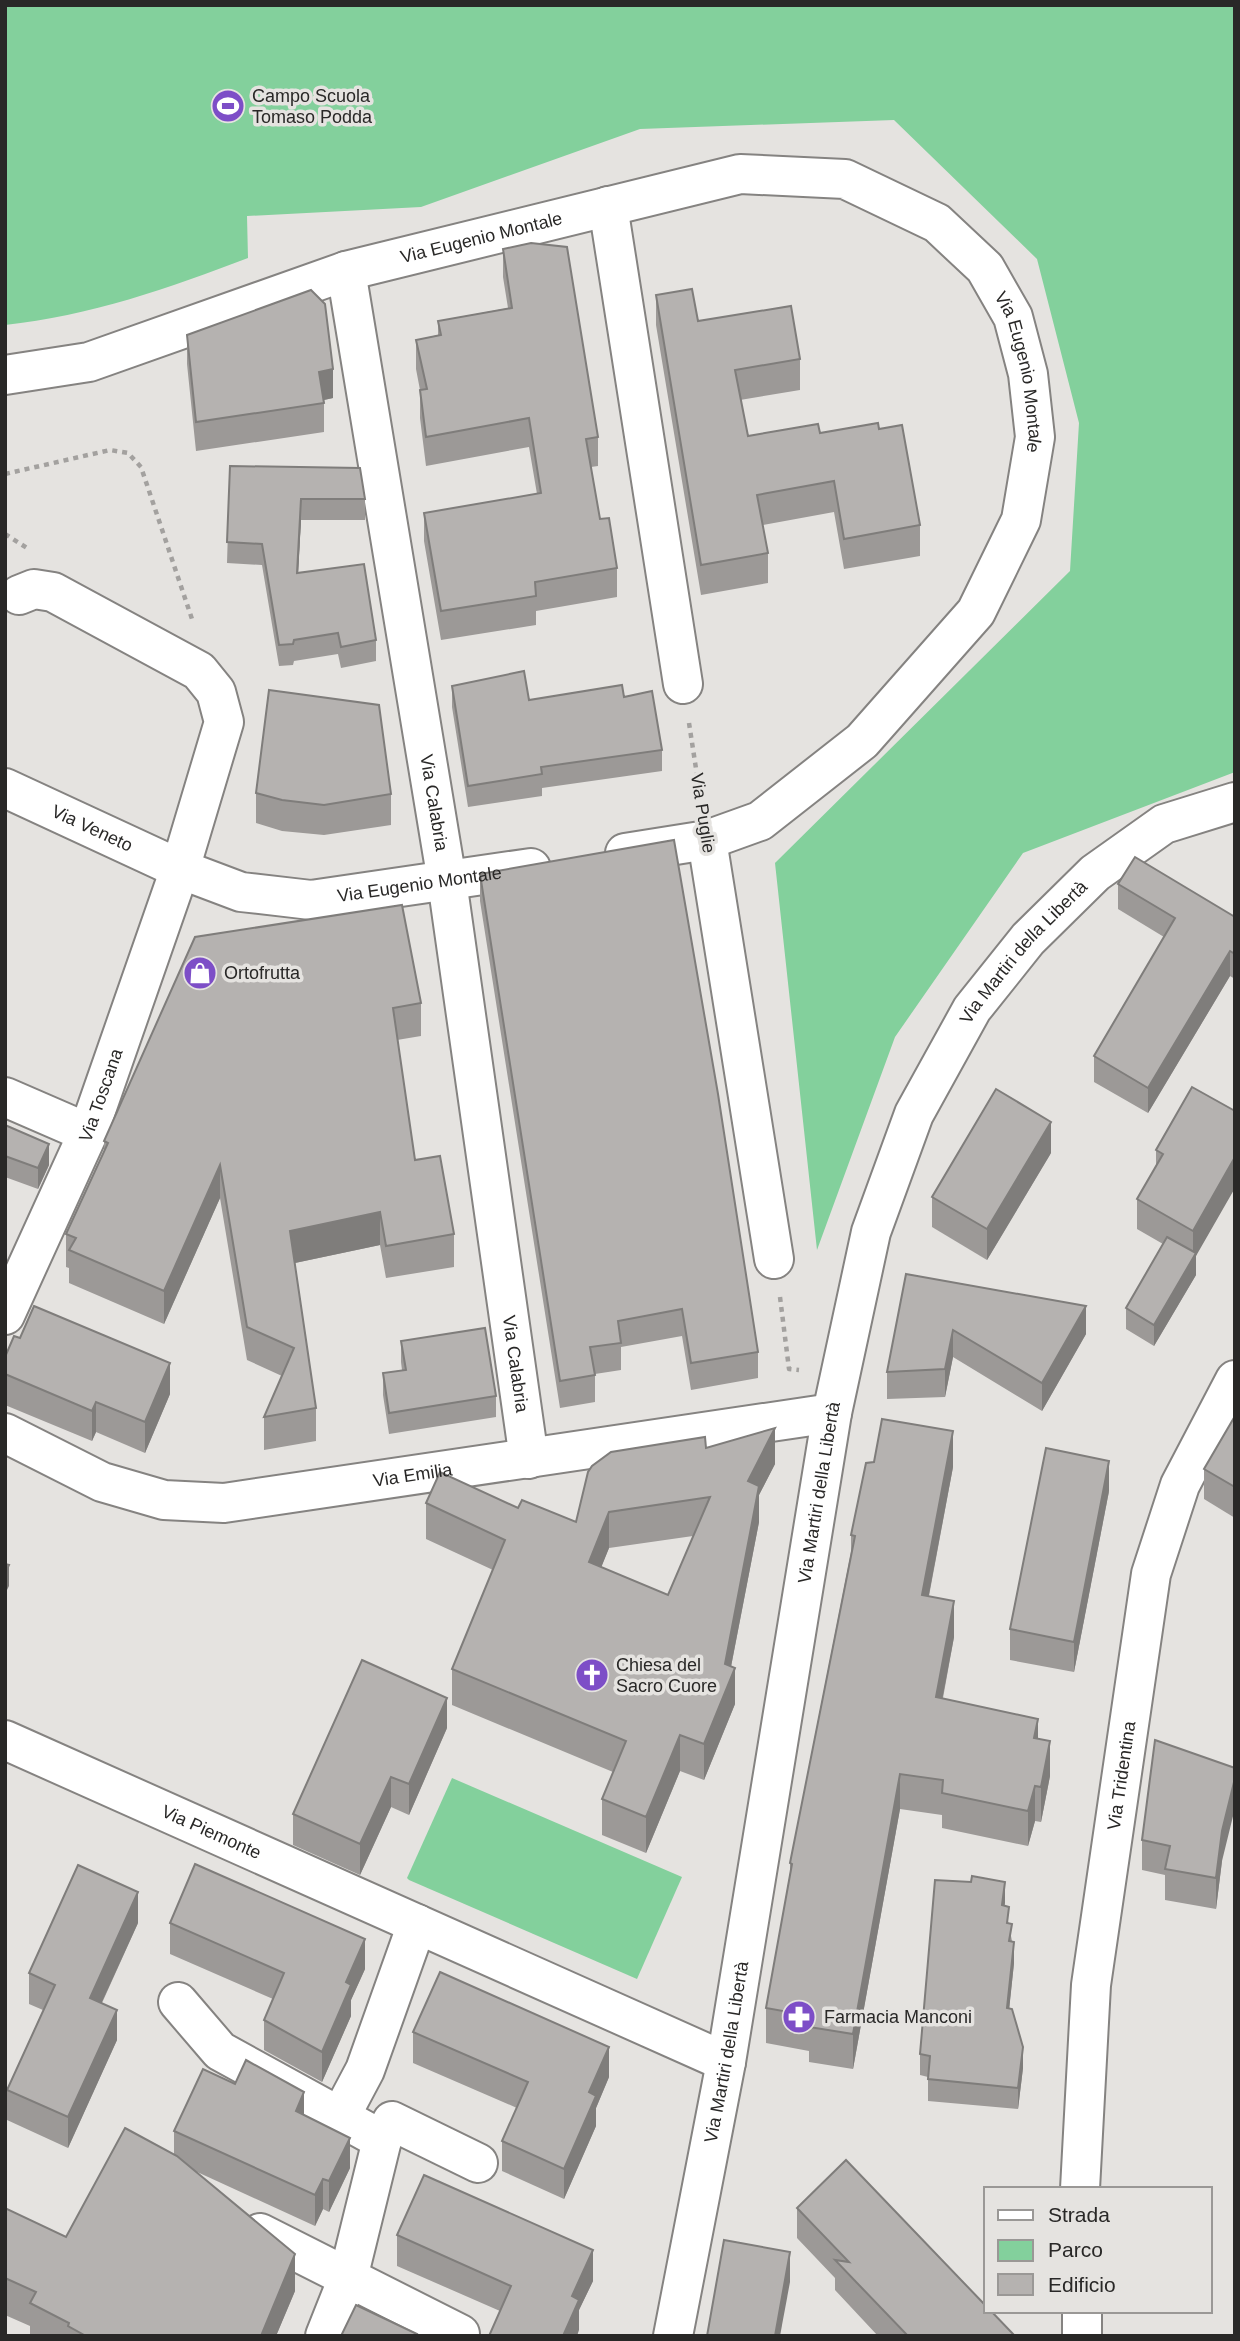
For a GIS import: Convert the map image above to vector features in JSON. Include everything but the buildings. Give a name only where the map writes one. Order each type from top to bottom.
[{"type":"street","name":"Via Eugenio Montale","points":[[5,375],[89,362],[346,271],[740,174],[845,178],[937,223],[985,268],[1013,317],[1028,373],[1035,437],[1021,520],[975,611],[862,741],[760,821],[707,840],[311,901],[241,892],[180,869]]},
{"type":"street","points":[[608,206],[683,684]]},
{"type":"street","name":"Via Calabria","points":[[346,271],[447,881],[530,1459]]},
{"type":"street","points":[[19,594],[34,589],[53,592],[199,671]]},
{"type":"street","name":"Via Toscana","points":[[5,1315],[88,1133],[180,869],[224,722],[216,692],[199,671]]},
{"type":"street","name":"Via Veneto","points":[[5,788],[180,869]]},
{"type":"street","name":"Via Martiri della Libertà","points":[[673,2336],[726,2062],[832,1413],[871,1232],[914,1114],[972,1009],[1028,939],[1095,873],[1164,824],[1235,802]]},
{"type":"street","name":"Via Puglie","points":[[707,840],[774,1259]]},
{"type":"street","points":[[5,1097],[88,1133]]},
{"type":"street","name":"Via Tridentina","points":[[1080,2187],[1091,1985],[1151,1574],[1180,1485],[1235,1380]]},
{"type":"street","name":"Via Emilia","points":[[5,1433],[102,1482],[164,1500],[224,1503],[832,1413]]},
{"type":"street","name":"Via Piemonte","points":[[5,1740],[726,2062]]},
{"type":"street","points":[[340,2117],[365,2070],[417,1924]]},
{"type":"street","points":[[178,2002],[220,2051],[382,2140]]},
{"type":"street","points":[[325,2336],[348,2278],[382,2140],[392,2121],[478,2163]]},
{"type":"street","points":[[261,2233],[460,2334]]},
{"type":"street","points":[[1082,2313],[1082,2336]]},
{"type":"path","points":[[5,474],[110,450],[128,453],[141,467],[198,636],[199,671]]},
{"type":"path","name":"Via Puglie","points":[[683,684],[707,840]]},
{"type":"path","points":[[774,1259],[789,1370],[842,1370]]},
{"type":"green space","points":[[5,5],[1235,5],[1235,772],[1023,853],[895,1037],[817,1250],[775,863],[1070,571],[1079,423],[1037,259],[894,120],[640,129],[421,207],[247,216],[248,258],[189,280],[98,308],[5,325]]},
{"type":"green space","points":[[452,1778],[682,1877],[637,1979],[407,1878]]},
{"type":"place","name":"Campo Scuola Tomaso Podda","points":[[228,106]]},
{"type":"place","name":"Ortofrutta","points":[[200,973]]},
{"type":"place","name":"Chiesa del Sacro Cuore","points":[[592,1675]]},
{"type":"place","name":"Farmacia Manconi","points":[[799,2017]]}]
